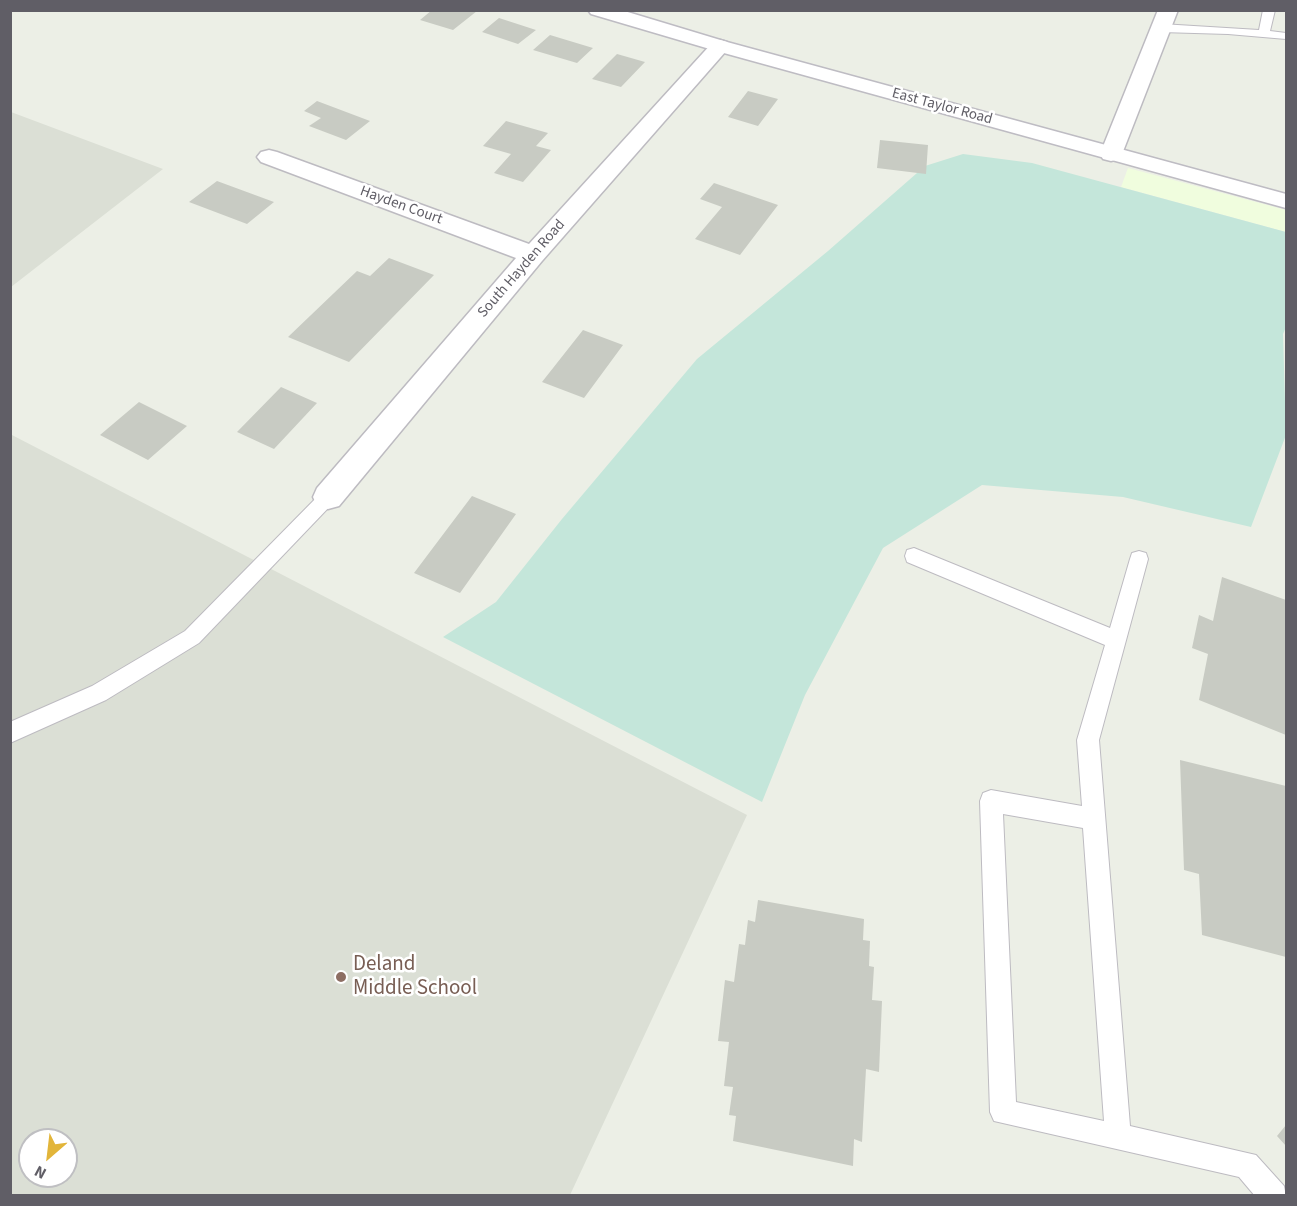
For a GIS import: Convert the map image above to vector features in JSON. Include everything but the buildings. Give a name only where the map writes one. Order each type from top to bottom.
[{"type":"street","name":"East Taylor Road","points":[[598,10],[720,46],[1287,201]]},
{"type":"street","points":[[1111,154],[1164,19]]},
{"type":"street","name":"South Hayden Road","points":[[328,496],[533,255],[720,46]]},
{"type":"street","name":"Hayden Court","points":[[269,157],[533,255]]},
{"type":"lane","points":[[1264,32],[1269,10]]},
{"type":"lane","points":[[1164,19],[1287,36]]},
{"type":"lane","points":[[10,733],[99,693],[192,637],[328,496]]},
{"type":"lane","points":[[914,556],[1116,640]]},
{"type":"lane","points":[[1118,1137],[1092,819],[1088,740],[1139,559]]},
{"type":"lane","points":[[1092,819],[991,801],[1003,1112],[1246,1165],[1274,1196]]},
{"type":"shaded area","points":[[10,112],[163,169],[11,287]]},
{"type":"shaded area","points":[[963,154],[1032,163],[1286,232],[1286,327],[1283,334],[1286,435],[1251,527],[1123,497],[982,485],[883,548],[805,695],[762,802],[443,637],[496,602],[562,519],[697,359],[828,251],[925,166]]},
{"type":"shaded area","points":[[1128,168],[1286,210],[1286,232],[1121,187]]},
{"type":"shaded area","name":"Deland Middle School","points":[[10,434],[747,815],[570,1195],[11,1195]]},
{"type":"place","name":"Deland Middle School","points":[[341,977]]}]
